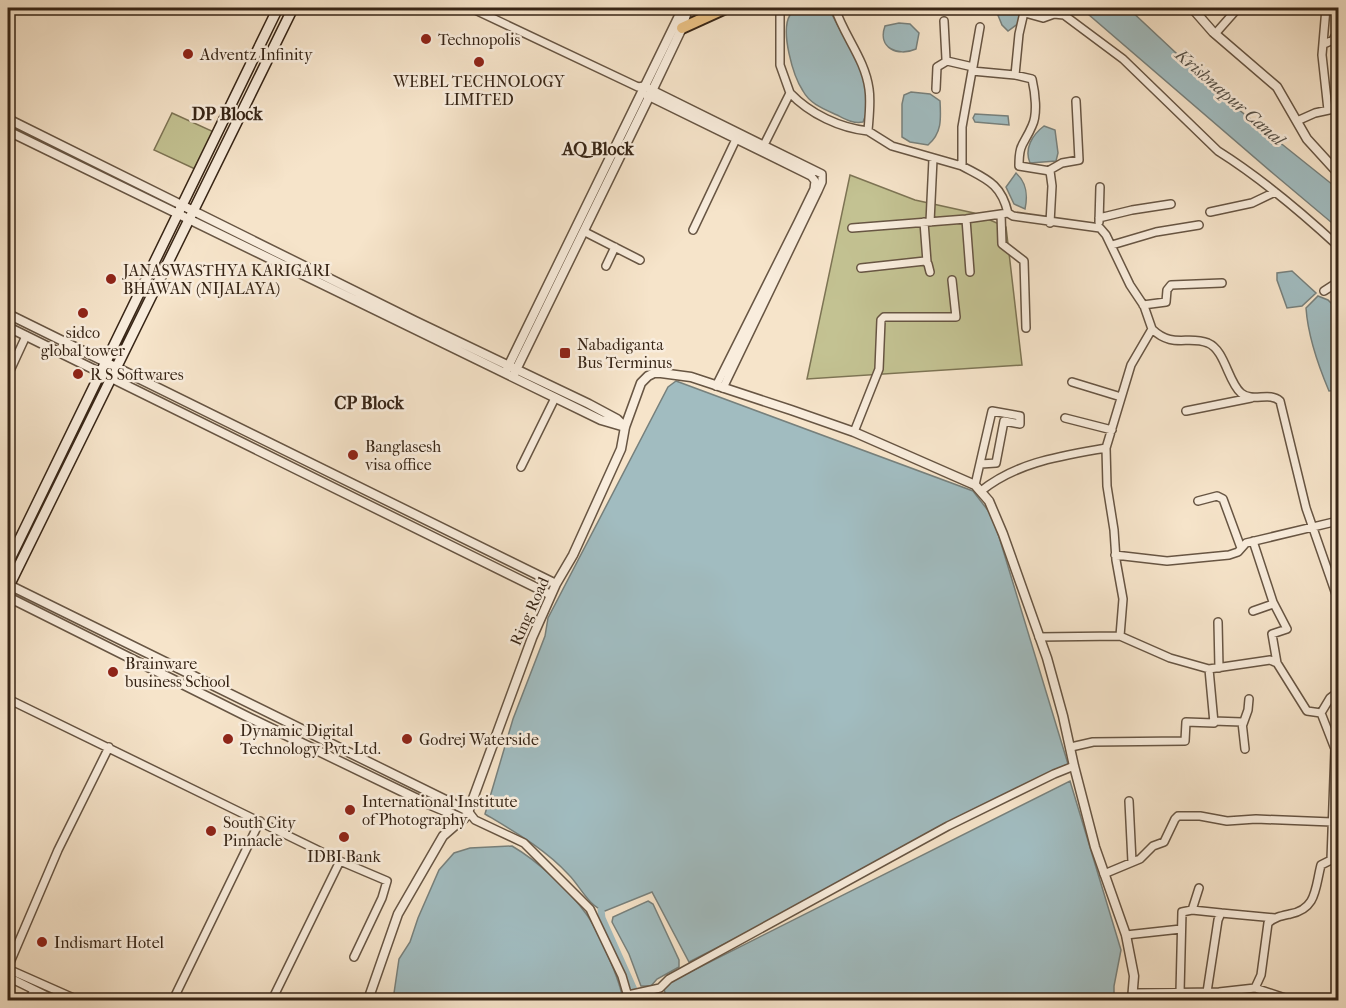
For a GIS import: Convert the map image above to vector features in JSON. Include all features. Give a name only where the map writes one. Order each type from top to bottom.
[{"type":"main road","points":[[8,563],[278,8]]},
{"type":"main road","points":[[8,586],[292,8]]},
{"type":"main road","points":[[682,28],[726,8]]},
{"type":"main road","points":[[49,480],[59,484]]},
{"type":"street","points":[[471,8],[820,173],[823,177],[822,182],[720,387],[854,432],[978,488],[989,501],[1003,534],[1040,637],[1104,874],[1126,935],[1134,976],[1132,997],[1255,988],[1291,1000]]},
{"type":"street","points":[[780,8],[780,65],[790,93],[801,105],[852,128],[868,131],[892,146],[962,166],[995,184],[1005,202],[1002,244],[1024,261],[1026,328]]},
{"type":"street","points":[[835,8],[866,74],[870,92],[868,131]]},
{"type":"street","points":[[1192,8],[1215,34],[1277,87],[1307,139],[1338,173]]},
{"type":"street","points":[[1215,34],[1238,8]]},
{"type":"street","points":[[1324,8],[1322,55],[1328,110]]},
{"type":"street","points":[[645,90],[682,28],[687,9]]},
{"type":"street","points":[[510,372],[623,140],[678,18],[687,9]]},
{"type":"street","points":[[1015,75],[1019,34],[1025,10],[1043,18],[1054,14],[1064,15],[1123,59],[1218,151],[1275,192],[1338,246]]},
{"type":"street","points":[[944,21],[947,61]]},
{"type":"street","points":[[962,166],[962,127],[980,27]]},
{"type":"street","points":[[1324,44],[1331,41],[1338,31]]},
{"type":"street","points":[[936,89],[937,67],[947,61],[973,69],[1032,79],[1035,117],[1018,152],[1019,165],[1048,171],[1062,163],[1078,161],[1076,101]]},
{"type":"street","points":[[763,148],[790,93]]},
{"type":"street","points":[[1297,121],[1338,108]]},
{"type":"street","points":[[8,119],[192,209],[271,255]]},
{"type":"street","points":[[8,131],[188,220],[271,255],[374,305],[601,420],[627,423]]},
{"type":"street","points":[[693,230],[738,136]]},
{"type":"street","points":[[930,272],[927,262],[927,222],[933,187],[933,159]]},
{"type":"street","points":[[1048,171],[1050,171],[1052,186],[1050,223]]},
{"type":"street","points":[[1099,228],[1100,187]]},
{"type":"street","points":[[1210,212],[1252,203],[1275,192]]},
{"type":"street","points":[[1099,218],[1125,211],[1172,204]]},
{"type":"street","points":[[510,372],[585,232],[590,209]]},
{"type":"street","points":[[852,228],[966,219],[1004,213],[1050,223],[1099,228],[1112,245],[1130,285],[1143,305],[1152,329],[1159,336],[1167,339],[1201,342],[1214,346],[1239,391],[1252,398]]},
{"type":"street","points":[[966,219],[970,272]]},
{"type":"street","points":[[1112,245],[1156,232],[1199,225]]},
{"type":"street","points":[[585,232],[640,260]]},
{"type":"street","points":[[606,266],[615,248]]},
{"type":"street","points":[[861,268],[927,262]]},
{"type":"street","points":[[854,432],[879,369],[881,320],[884,317],[956,317],[952,280]]},
{"type":"street","points":[[1324,291],[1338,282]]},
{"type":"street","points":[[1143,305],[1166,302],[1168,287],[1171,285],[1222,283]]},
{"type":"street","points":[[8,314],[556,584]]},
{"type":"street","points":[[8,327],[551,595]]},
{"type":"street","points":[[1120,636],[1123,599],[1107,486],[1106,448],[1131,365],[1152,329]]},
{"type":"street","points":[[8,375],[26,336]]},
{"type":"street","points":[[510,372],[589,404],[627,423]]},
{"type":"street","name":"Ring Road","points":[[368,1000],[398,914],[443,836],[466,815],[532,638],[621,449],[641,383],[654,373],[661,373],[674,374],[720,387]]},
{"type":"street","points":[[1072,382],[1121,397]]},
{"type":"street","points":[[1186,411],[1252,398],[1273,396],[1278,398],[1282,405],[1295,467],[1311,526],[1338,600]]},
{"type":"street","points":[[521,467],[555,398]]},
{"type":"street","points":[[978,488],[981,464],[992,411],[1020,416],[1020,424],[1004,421],[996,463],[981,464]]},
{"type":"street","points":[[1065,418],[1112,430]]},
{"type":"street","points":[[978,488],[1011,471],[1075,453],[1106,448]]},
{"type":"street","points":[[1198,501],[1217,496],[1223,499],[1241,549]]},
{"type":"street","points":[[1115,555],[1184,561],[1229,555],[1238,552],[1244,544],[1253,541],[1338,521]]},
{"type":"street","points":[[432,535],[437,525]]},
{"type":"street","points":[[1253,541],[1274,602],[1287,629],[1272,634],[1277,663],[1307,711],[1321,713]]},
{"type":"street","points":[[482,560],[486,549]]},
{"type":"street","points":[[8,586],[122,639],[524,843],[590,909],[630,997],[660,988],[669,979],[957,821],[1074,766]]},
{"type":"street","points":[[8,597],[428,804],[466,815]]},
{"type":"street","points":[[1253,611],[1274,602]]},
{"type":"street","points":[[1218,622],[1219,668]]},
{"type":"street","points":[[1040,637],[1120,636],[1170,658],[1209,669],[1270,660],[1277,663]]},
{"type":"street","points":[[1209,669],[1213,721]]},
{"type":"street","points":[[1321,713],[1330,698],[1338,692]]},
{"type":"street","points":[[8,699],[340,861],[388,882],[354,957]]},
{"type":"street","points":[[1245,749],[1243,724],[1249,699]]},
{"type":"street","points":[[1180,993],[1182,911],[1275,918],[1303,912],[1314,896],[1321,865],[1335,861],[1332,822],[1335,749],[1321,713]]},
{"type":"street","points":[[269,727],[275,716]]},
{"type":"street","points":[[1071,747],[1094,742],[1183,742],[1186,739],[1186,722],[1239,721],[1243,724]]},
{"type":"street","points":[[78,1000],[8,968],[58,850],[109,747]]},
{"type":"street","points":[[1128,801],[1132,862]]},
{"type":"street","points":[[1104,874],[1142,858],[1153,846],[1164,842],[1178,816],[1227,820],[1332,822]]},
{"type":"street","points":[[173,1000],[260,821]]},
{"type":"street","points":[[272,1000],[340,861]]},
{"type":"street","points":[[1192,910],[1198,888]]},
{"type":"street","points":[[1207,992],[1221,913]]},
{"type":"street","points":[[1255,988],[1261,975],[1268,924],[1275,918]]},
{"type":"street","points":[[1126,935],[1181,929]]},
{"type":"street","points":[[8,977],[55,1000]]},
{"type":"street","points":[[29,1000],[34,990]]},
{"type":"shaded area","points":[[172,113],[214,132],[195,169],[154,150]]},
{"type":"shaded area","points":[[850,175],[915,200],[974,213],[1006,227],[1022,365],[807,379]]},
{"type":"water","points":[[807,8],[830,10],[858,64],[867,93],[867,107],[863,122],[849,121],[818,106],[806,96],[799,84],[789,53],[787,22],[794,12]]},
{"type":"water","points":[[995,8],[1019,8],[1022,13],[1019,23],[1008,31],[1002,25]]},
{"type":"water","points":[[1081,8],[1128,8],[1223,97],[1338,189],[1338,228],[1275,175]]},
{"type":"water","points":[[899,23],[910,24],[919,33],[916,49],[902,52],[891,49],[887,45],[883,34],[885,26]]},
{"type":"water","points":[[911,92],[930,94],[940,101],[938,131],[928,145],[910,142],[902,137],[902,104],[904,95]]},
{"type":"water","points":[[975,114],[1008,116],[1009,125],[975,122],[973,118]]},
{"type":"water","points":[[1044,126],[1055,130],[1058,153],[1056,161],[1030,163],[1028,153],[1030,143]]},
{"type":"water","points":[[1016,173],[1026,190],[1025,209],[1014,204],[1006,187]]},
{"type":"water","points":[[1292,271],[1316,293],[1302,306],[1287,308],[1277,280],[1277,273]]},
{"type":"water","points":[[1318,296],[1328,300],[1338,310],[1338,390],[1329,391],[1311,340],[1306,308]]},
{"type":"water","points":[[676,381],[973,491],[993,517],[1068,764],[689,962],[652,892],[605,911],[599,909],[550,857],[485,814],[513,719],[545,636],[548,618],[668,387]]},
{"type":"water","points":[[1070,781],[1121,950],[1114,986],[1114,1000],[667,1000],[664,989],[672,981]]},
{"type":"water","points":[[512,846],[552,877],[587,915],[608,956],[623,1000],[393,1000],[399,959],[410,942],[439,870],[454,853],[470,848]]},
{"type":"water","points":[[648,901],[653,904],[679,960],[679,967],[657,979],[651,986],[641,986],[629,954],[612,922],[613,917]]},
{"type":"waterway","points":[[601,910],[602,918],[637,1000]]},
{"type":"place","name":"Technopolis","points":[[426,39]]},
{"type":"place","name":"Adventz Infinity","points":[[188,54]]},
{"type":"place","name":"WEBEL TECHNOLOGY LIMITED","points":[[479,62]]},
{"type":"place","name":"JANASWASTHYA KARIGARI BHAWAN (NIJALAYA)","points":[[111,279]]},
{"type":"place","name":"sidco global tower","points":[[83,313]]},
{"type":"place","name":"Nabadiganta Bus Terminus","points":[[565,353]]},
{"type":"place","name":"R S Softwares","points":[[78,374]]},
{"type":"place","name":"Banglasesh visa office","points":[[353,455]]},
{"type":"place","name":"Brainware business School","points":[[113,672]]},
{"type":"place","name":"Dynamic Digital Technology Pvt. Ltd.","points":[[228,739]]},
{"type":"place","name":"Godrej Waterside","points":[[407,739]]},
{"type":"place","name":"International Institute of Photography","points":[[350,810]]},
{"type":"place","name":"South City Pinnacle","points":[[211,831]]},
{"type":"place","name":"IDBI Bank","points":[[344,837]]},
{"type":"place","name":"Indismart Hotel","points":[[42,942]]},
{"type":"district","name":"DP Block","points":[[227,114]]},
{"type":"district","name":"AQ Block","points":[[598,149]]},
{"type":"district","name":"CP Block","points":[[369,403]]},
{"type":"water label","name":"Krishnapur Canal","points":[[1230,97]]}]
